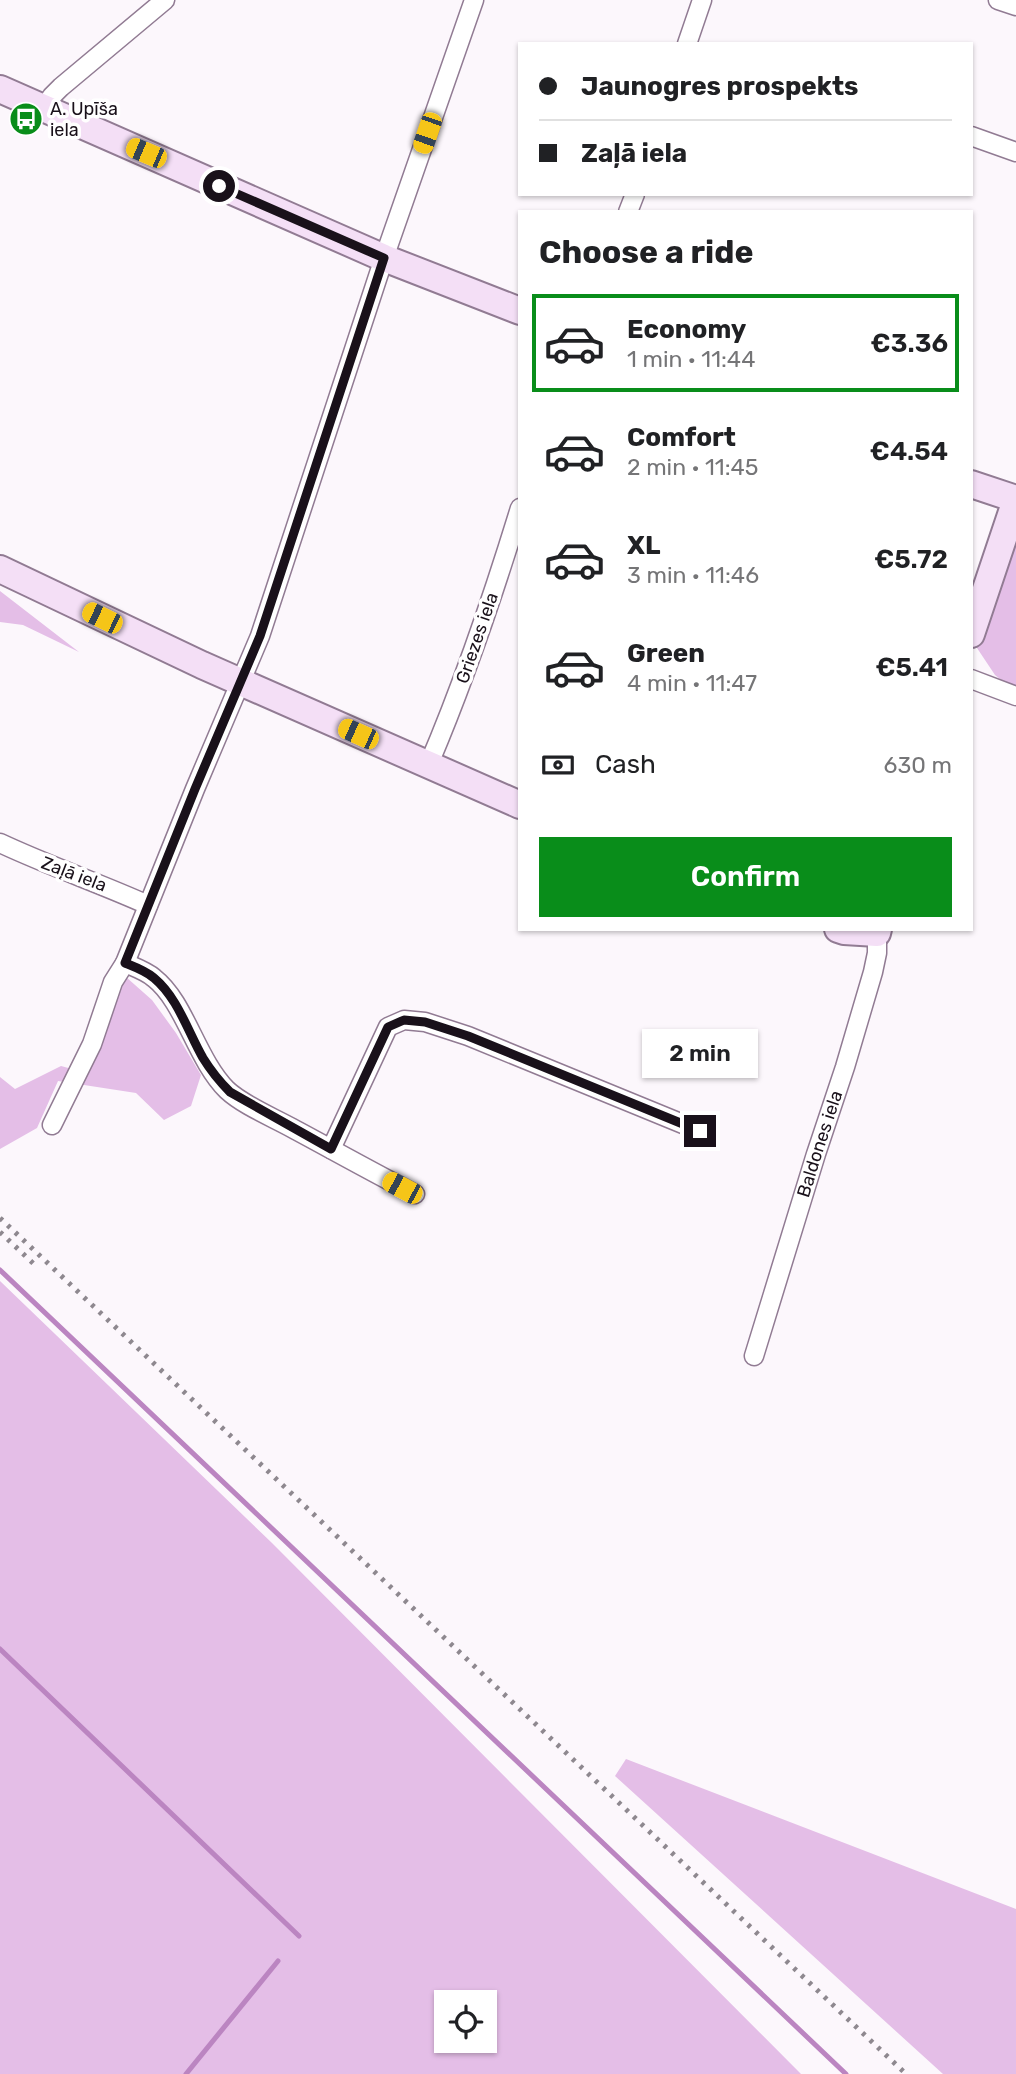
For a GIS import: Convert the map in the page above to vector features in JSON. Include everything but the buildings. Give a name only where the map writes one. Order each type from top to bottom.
[{"type":"street","points":[[44,108],[61,87],[165,0]]},
{"type":"street","points":[[52,1125],[92,1044],[113,982],[125,963],[195,789],[242,682],[278,585],[384,258],[474,0]]},
{"type":"street","points":[[688,42],[702,0]]},
{"type":"street","points":[[998,0],[1016,6]]},
{"type":"street","points":[[0,89],[384,258],[518,310]]},
{"type":"street","points":[[973,137],[1016,152]]},
{"type":"street","points":[[973,485],[1016,499],[973,628]]},
{"type":"street","name":"Griezes iela","points":[[428,766],[476,646],[518,514]]},
{"type":"street","points":[[0,569],[164,648],[518,804]]},
{"type":"street","points":[[973,680],[1016,696]]},
{"type":"street","name":"Zaļā iela","points":[[0,843],[149,905]]},
{"type":"street","points":[[844,931],[878,931]]},
{"type":"street","name":"Baldones iela","points":[[754,1356],[873,972],[878,931]]},
{"type":"street","points":[[125,963],[154,978],[164,990],[176,1005],[217,1079],[230,1092],[415,1195]]},
{"type":"street","points":[[331,1149],[388,1027],[404,1020],[425,1022],[468,1036],[700,1131]]},
{"type":"shaded area","points":[[1016,538],[1016,688],[995,675],[977,648],[977,632]]},
{"type":"shaded area","points":[[0,591],[79,652],[23,625],[0,622]]},
{"type":"shaded area","points":[[126,977],[152,1000],[201,1075],[191,1106],[164,1120],[136,1093],[58,1081],[37,1128],[0,1149],[0,1077],[15,1089],[61,1066],[87,1073]]},
{"type":"shaded area","points":[[0,1281],[272,1543],[801,2074],[0,2074]]},
{"type":"shaded area","points":[[626,1759],[1016,1909],[1016,2074],[943,2074],[615,1776]]},
{"type":"waterway","points":[[0,1270],[846,2074]]},
{"type":"waterway","points":[[0,1649],[299,1936]]},
{"type":"waterway","points":[[186,2074],[278,1961]]},
{"type":"railway","points":[[0,1218],[906,2074]]},
{"type":"railway","points":[[0,1232],[36,1266]]},
{"type":"place","name":"A. Upīša iela","points":[[26,119]]},
{"type":"route","points":[[219,186],[384,258],[260,636],[125,963],[154,978],[164,990],[176,1005],[217,1079],[230,1092],[331,1149],[388,1027],[404,1020],[425,1022],[468,1036],[700,1131]]}]
